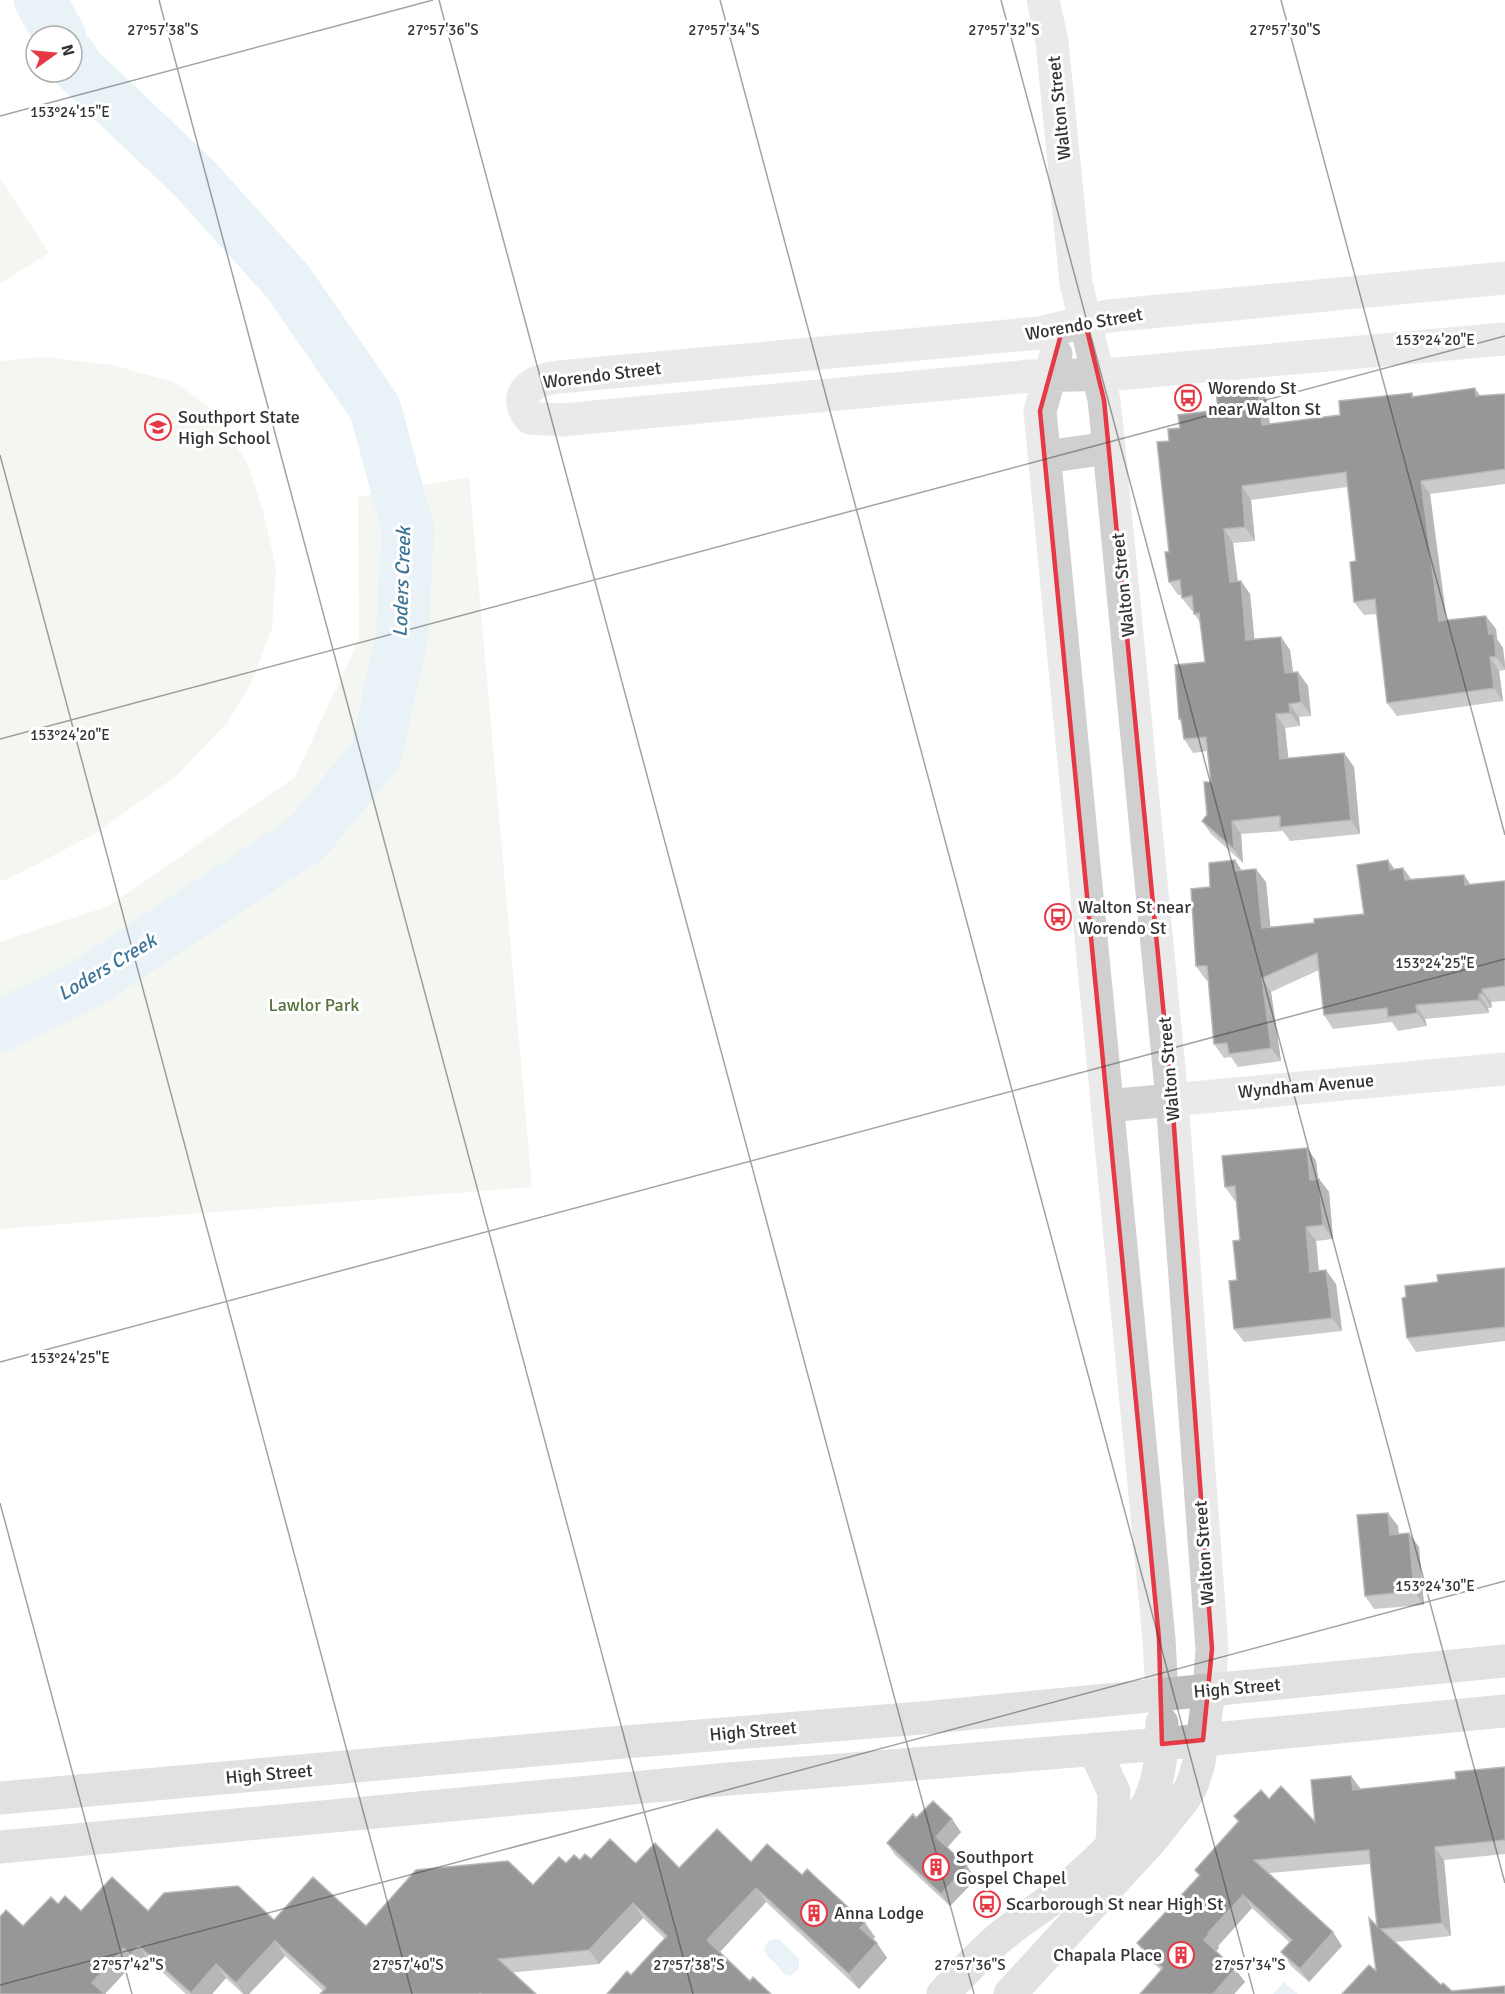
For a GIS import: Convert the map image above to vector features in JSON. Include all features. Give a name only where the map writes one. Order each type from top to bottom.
[{"type":"main road","name":"High Street","points":[[0,1798],[647,1740],[933,1717],[1505,1661]]},
{"type":"main road","points":[[1010,1994],[1172,1816],[1192,1785],[1203,1740],[1209,1690]]},
{"type":"main road","points":[[943,1994],[973,1961],[1061,1892],[1112,1846],[1150,1800],[1157,1779],[1162,1744],[1162,1695]]},
{"type":"main road","points":[[0,1847],[729,1779],[1162,1744],[1505,1711]]},
{"type":"main road","points":[[1094,1749],[1114,1792],[1112,1846]]},
{"type":"street","name":"Walton Street","points":[[1043,0],[1052,42],[1076,283],[1074,324],[1050,376],[1040,411],[1159,1639],[1162,1695]]},
{"type":"street","name":"Walton Street","points":[[1052,42],[1053,0]]},
{"type":"street","name":"Worendo Street","points":[[1505,278],[1108,316],[1040,333],[558,376],[541,379],[528,387],[522,399],[523,410],[530,418],[562,420],[1050,376],[1098,375],[1505,339]]},
{"type":"street","name":"Walton Street","points":[[1074,324],[1098,375],[1104,400],[1109,448],[1172,1099],[1212,1649],[1209,1690]]},
{"type":"street","points":[[1045,457],[1109,448]]},
{"type":"street","name":"Wyndham Avenue","points":[[1107,1106],[1505,1068]]},
{"type":"highlighted area","points":[[1085,322],[1104,400],[1172,1099],[1212,1649],[1203,1740],[1162,1744],[1159,1639],[1040,411],[1063,327]]},
{"type":"green space","points":[[0,178],[49,253],[0,284]]},
{"type":"green space","points":[[45,357],[112,365],[174,382],[215,411],[248,465],[263,511],[276,568],[272,628],[252,682],[228,722],[176,776],[93,835],[0,881],[0,361]]},
{"type":"green space","name":"Lawlor Park","points":[[469,477],[532,1187],[0,1229],[0,942],[109,906],[295,777],[359,639],[358,497]]},
{"type":"water","points":[[780,1940],[799,1959],[799,1968],[790,1976],[784,1974],[765,1952],[768,1941]]},
{"type":"water","points":[[1284,1982],[1298,1994],[1273,1994]]},
{"type":"building","points":[[1257,384],[1262,425],[1340,415],[1339,401],[1412,393],[1412,397],[1475,388],[1476,396],[1505,394],[1505,469],[1421,481],[1439,621],[1486,616],[1489,634],[1494,634],[1496,657],[1490,657],[1494,688],[1387,703],[1375,599],[1354,602],[1350,562],[1356,561],[1346,472],[1242,486],[1245,527],[1224,529],[1230,582],[1241,581],[1246,640],[1281,637],[1285,673],[1298,672],[1301,702],[1289,704],[1290,713],[1276,714],[1280,759],[1344,753],[1351,820],[1280,827],[1280,816],[1232,821],[1234,849],[1202,821],[1207,815],[1204,782],[1211,782],[1206,737],[1184,739],[1181,719],[1179,719],[1175,665],[1205,662],[1199,613],[1194,614],[1192,596],[1182,598],[1180,580],[1169,582],[1165,552],[1169,552],[1157,442],[1169,441],[1168,429],[1180,428],[1178,415],[1218,410],[1216,390]]},
{"type":"building","points":[[1235,860],[1235,871],[1256,869],[1262,928],[1314,923],[1314,919],[1364,914],[1357,865],[1388,860],[1390,870],[1403,868],[1405,880],[1464,875],[1465,885],[1505,881],[1505,986],[1482,989],[1479,1000],[1416,1005],[1417,1013],[1388,1017],[1387,1008],[1324,1015],[1317,953],[1262,978],[1271,1048],[1229,1054],[1227,1043],[1214,1044],[1207,966],[1196,966],[1191,889],[1210,887],[1209,863]]},
{"type":"building","points":[[1307,1148],[1310,1180],[1319,1179],[1323,1225],[1306,1227],[1310,1272],[1326,1270],[1332,1318],[1234,1329],[1229,1281],[1237,1280],[1233,1241],[1240,1240],[1235,1186],[1225,1187],[1222,1156]]},
{"type":"building","points":[[1505,1268],[1505,1327],[1407,1338],[1402,1298],[1406,1297],[1405,1286],[1438,1282],[1437,1275]]},
{"type":"building","points":[[1388,1513],[1390,1535],[1409,1533],[1414,1591],[1365,1596],[1357,1515]]},
{"type":"building","points":[[1505,1767],[1505,1840],[1435,1847],[1442,1923],[1381,1929],[1441,1985],[1443,1983],[1452,1991],[1505,1986],[1505,1994],[1342,1994],[1369,1965],[1376,1971],[1369,1918],[1377,1926],[1369,1850],[1254,1860],[1333,1932],[1300,1969],[1281,1952],[1292,1940],[1243,1895],[1204,1940],[1235,1969],[1213,1994],[1140,1994],[1163,1968],[1137,1943],[1200,1875],[1195,1870],[1239,1821],[1234,1816],[1261,1790],[1269,1799],[1281,1786],[1315,1822],[1311,1780],[1351,1776],[1353,1790],[1456,1779],[1455,1772]]},
{"type":"building","name":"Southport Gospel Chapel","points":[[933,1801],[952,1819],[936,1837],[967,1866],[941,1894],[887,1843],[913,1814],[916,1818]]},
{"type":"building","points":[[717,1829],[751,1862],[767,1844],[802,1875],[807,1869],[865,1923],[860,1928],[877,1943],[849,1974],[756,1888],[707,1940],[750,1981],[753,1977],[771,1994],[607,1994],[627,1971],[631,1975],[667,1936],[633,1903],[589,1950],[498,1959],[536,1994],[320,1994],[326,1988],[275,1941],[236,1983],[216,1964],[191,1993],[139,1946],[130,1955],[124,1948],[92,1983],[105,1994],[0,1994],[0,1917],[6,1910],[23,1926],[51,1897],[58,1904],[65,1896],[81,1911],[112,1877],[148,1911],[164,1893],[238,1886],[274,1920],[313,1877],[366,1926],[416,1870],[508,1861],[533,1885],[559,1857],[566,1863],[574,1855],[580,1860],[585,1854],[591,1859],[610,1839],[636,1863],[655,1843],[679,1868]]},
{"type":"waterway","name":"Loders Creek","points":[[40,0],[53,24]]},
{"type":"waterway","name":"Loders Creek","points":[[0,1026],[89,982],[307,838],[376,754],[402,636],[408,530],[375,408],[288,282],[195,179],[84,74]]},
{"type":"place","name":"Worendo St near Walton St","points":[[1188,398]]},
{"type":"place","name":"Southport State High School","points":[[158,427]]},
{"type":"place","name":"Walton St near Worendo St","points":[[1058,917]]},
{"type":"place","name":"Southport Gospel Chapel","points":[[936,1867]]},
{"type":"place","name":"Scarborough St near High St","points":[[987,1904]]},
{"type":"place","name":"Anna Lodge","points":[[814,1913]]},
{"type":"place","name":"Chapala Place","points":[[1181,1955]]}]
